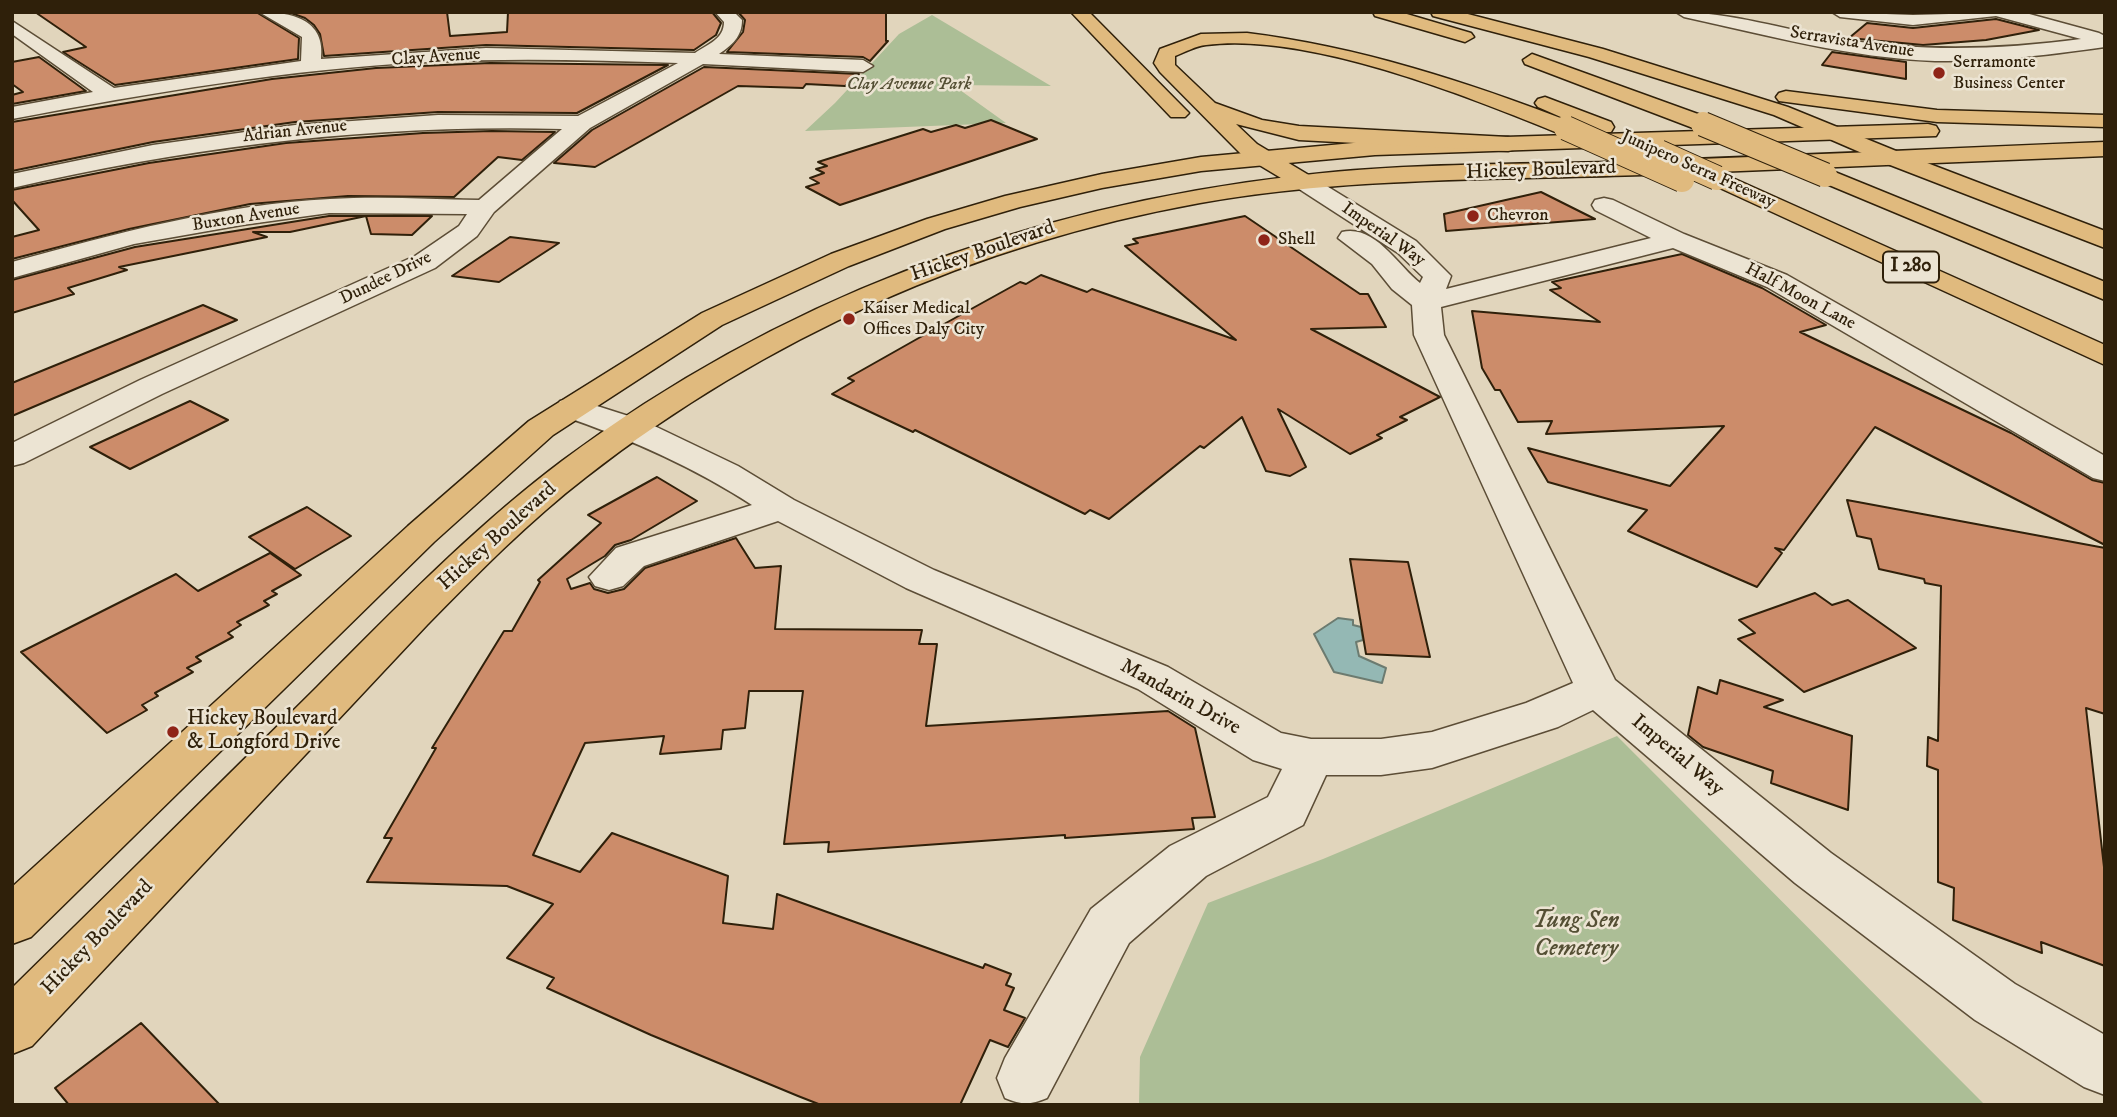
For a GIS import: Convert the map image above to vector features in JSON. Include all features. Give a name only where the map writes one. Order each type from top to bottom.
[{"type":"main road","points":[[1079,12],[1190,125]]},
{"type":"main road","points":[[1381,12],[1488,45]]},
{"type":"main road","points":[[1440,12],[1746,90],[1848,107],[1937,116],[2105,123]]},
{"type":"main road","points":[[1304,182],[1262,157],[1224,125],[1164,63],[1172,48],[1188,41],[1214,36],[1278,35],[1322,43],[1407,69],[1566,128],[1682,180],[1903,263]]},
{"type":"main road","name":"Junipero Serra Freeway","points":[[1412,53],[1603,127],[2105,356]]},
{"type":"main road","points":[[1596,53],[1790,114],[1893,158],[2105,240]]},
{"type":"main road","name":"Junipero Serra Freeway","points":[[1519,55],[1700,123],[2105,292]]},
{"type":"main road","points":[[1196,96],[1232,117],[1283,131],[1508,144]]},
{"type":"main road","name":"Hickey Boulevard","points":[[12,920],[421,534],[541,428],[712,319],[793,280],[891,240],[977,212],[1059,190],[1148,172],[1333,150],[2105,123]]},
{"type":"main road","points":[[1209,143],[1230,161],[1270,186]]},
{"type":"main road","name":"Hickey Boulevard","points":[[12,1027],[455,574],[520,513],[578,466],[703,379],[762,345],[843,304],[940,264],[1016,238],[1104,214],[1192,196],[1270,186],[1304,182],[2105,149]]},
{"type":"street","points":[[267,12],[293,23],[311,35],[313,48],[310,67]]},
{"type":"street","name":"Dundee Drive","points":[[12,456],[151,387],[425,262],[468,231],[485,207],[582,123],[673,75],[726,41],[733,30],[733,20],[723,12]]},
{"type":"street","name":"Serravista Avenue","points":[[1684,12],[1852,46],[1933,55],[2015,54],[2105,41]]},
{"type":"street","points":[[1840,12],[1913,20],[1992,12]]},
{"type":"street","points":[[2002,12],[2105,41]]},
{"type":"street","points":[[12,26],[110,94]]},
{"type":"street","name":"Clay Avenue","points":[[12,113],[110,94],[310,67],[484,54],[588,54],[863,66]]},
{"type":"street","name":"Adrian Avenue","points":[[12,181],[187,146],[291,131],[419,120],[505,119],[582,123]]},
{"type":"street","name":"Imperial Way","points":[[1304,182],[1398,241],[1425,262],[1437,276],[1426,302],[1429,335],[1598,690],[1813,869],[1995,1002],[2105,1067]]},
{"type":"street","name":"Imperial Way","points":[[1270,186],[1381,258],[1402,283],[1426,302]]},
{"type":"street","name":"Half Moon Lane","points":[[1604,205],[1675,240],[1777,281],[2105,471]]},
{"type":"street","name":"Buxton Avenue","points":[[12,270],[131,237],[242,217],[328,206],[485,207]]},
{"type":"street","points":[[1426,302],[1675,240]]},
{"type":"street","name":"Mandarin Drive","points":[[572,408],[632,428],[740,482],[781,508],[920,579],[1153,678],[1269,748],[1311,757],[1381,757],[1432,750],[1542,715],[1598,690]]},
{"type":"street","points":[[609,576],[630,557],[781,508]]},
{"type":"street","points":[[1026,1078],[1110,926],[1188,861],[1286,811],[1311,757]]},
{"type":"green space","name":"Clay Avenue Park","points":[[932,15],[1051,86],[953,85],[1006,123],[805,131],[899,34]]},
{"type":"green space","name":"Tung Sen Cemetery","points":[[1617,736],[1985,1105],[1139,1105],[1140,1057],[1208,903],[1323,859]]},
{"type":"water","points":[[1338,618],[1353,620],[1353,625],[1361,627],[1363,640],[1356,642],[1359,656],[1386,668],[1382,683],[1334,672],[1314,634]]},
{"type":"building","points":[[35,12],[256,12],[299,38],[298,59],[115,85],[63,52],[86,47]]},
{"type":"building","points":[[288,12],[447,12],[450,36],[507,32],[508,12],[712,12],[721,23],[716,35],[694,50],[486,45],[324,56],[320,34],[314,25],[305,18]]},
{"type":"building","points":[[738,12],[886,12],[888,41],[870,61],[863,57],[727,52],[743,32],[745,20]]},
{"type":"building","points":[[1996,19],[2039,30],[1986,40],[1923,45],[1849,38],[1867,23],[1913,28]]},
{"type":"building","points":[[1832,52],[1906,62],[1906,79],[1822,65]]},
{"type":"building","points":[[39,57],[86,91],[12,104],[12,95],[23,92],[12,84],[12,62]]},
{"type":"building","points":[[490,63],[668,65],[577,113],[438,112],[295,122],[153,142],[12,171],[12,122],[272,79],[376,68]]},
{"type":"building","points":[[704,67],[859,74],[845,86],[738,86],[595,167],[554,163],[592,130]]},
{"type":"building","points":[[991,120],[1037,139],[840,205],[806,187],[819,183],[810,178],[824,173],[816,169],[827,166],[818,162],[923,129],[931,132],[956,125],[965,128]]},
{"type":"building","points":[[492,131],[555,132],[522,160],[498,157],[454,197],[348,196],[250,204],[129,229],[12,259],[12,237],[39,230],[12,200],[12,190],[149,163],[286,143]]},
{"type":"building","points":[[1541,192],[1595,219],[1446,231],[1444,214]]},
{"type":"building","points":[[329,216],[366,216],[290,232],[253,232],[267,237],[119,267],[127,270],[68,288],[74,294],[12,313],[12,280],[135,247]]},
{"type":"building","points":[[366,216],[432,216],[412,235],[371,234]]},
{"type":"building","points":[[1245,216],[1360,294],[1368,294],[1386,327],[1311,329],[1440,397],[1400,417],[1407,420],[1377,435],[1382,438],[1350,454],[1278,409],[1306,467],[1290,476],[1266,471],[1242,417],[1204,448],[1200,446],[1109,519],[1090,510],[1085,514],[915,430],[913,432],[832,394],[854,381],[848,378],[1020,282],[1026,284],[1041,275],[1087,292],[1092,289],[1236,340],[1125,246],[1138,243],[1133,239]]},
{"type":"building","points":[[510,237],[559,243],[499,282],[452,276]]},
{"type":"building","points":[[1682,254],[1762,288],[1826,325],[1800,332],[2011,433],[2092,480],[2105,483],[2105,545],[1875,427],[1784,550],[1775,548],[1782,553],[1757,587],[1628,531],[1647,510],[1548,482],[1528,448],[1670,486],[1724,426],[1546,434],[1552,421],[1518,422],[1500,390],[1495,390],[1482,368],[1472,311],[1600,322],[1550,290],[1561,288],[1552,282]]},
{"type":"building","points":[[203,305],[237,320],[12,416],[12,383]]},
{"type":"building","points":[[190,401],[228,420],[130,469],[90,447]]},
{"type":"building","points":[[657,477],[697,501],[631,540],[615,545],[605,556],[567,579],[571,589],[590,583],[594,589],[608,593],[624,589],[645,568],[736,538],[755,568],[781,566],[775,629],[922,630],[919,644],[937,644],[926,726],[1168,711],[1195,728],[1215,817],[1192,818],[1194,829],[1065,838],[1065,835],[828,852],[829,842],[784,844],[803,691],[749,691],[745,728],[723,730],[721,749],[660,754],[664,736],[585,743],[533,855],[580,872],[612,833],[728,876],[723,923],[773,929],[777,894],[983,968],[985,964],[1011,974],[1006,985],[1014,988],[1004,1010],[1025,1018],[1008,1047],[990,1040],[960,1105],[821,1105],[651,1035],[547,988],[554,978],[507,958],[553,904],[507,886],[367,882],[392,838],[384,838],[436,748],[432,748],[504,631],[512,631],[540,582],[538,580],[601,523],[588,515]]},
{"type":"building","points":[[1847,500],[2105,548],[2105,714],[2086,708],[2105,876],[2105,966],[2041,942],[2042,953],[1953,920],[1954,888],[1938,882],[1938,770],[1927,766],[1928,737],[1938,741],[1941,586],[1925,583],[1924,579],[1879,569],[1871,539],[1857,536]]},
{"type":"building","points":[[307,507],[351,536],[295,569],[249,537]]},
{"type":"building","points":[[270,553],[301,575],[272,591],[277,594],[264,601],[269,605],[237,622],[241,625],[228,633],[233,637],[196,657],[201,661],[187,668],[193,672],[155,693],[158,696],[142,705],[147,710],[107,733],[21,652],[176,574],[198,591]]},
{"type":"building","points":[[1350,559],[1408,562],[1430,657],[1366,654]]},
{"type":"building","points":[[1815,593],[1832,605],[1848,600],[1916,648],[1804,692],[1738,639],[1755,633],[1739,620]]},
{"type":"building","points":[[1720,680],[1783,700],[1764,707],[1852,736],[1848,810],[1771,783],[1773,771],[1703,747],[1688,735],[1698,687],[1717,694]]},
{"type":"building","points":[[141,1023],[220,1105],[69,1105],[55,1088]]},
{"type":"place","name":"Serramonte Business Center","points":[[1939,73]]},
{"type":"place","name":"Chevron","points":[[1473,216]]},
{"type":"place","name":"Shell","points":[[1264,240]]},
{"type":"place","name":"Kaiser Medical Offices Daly City","points":[[849,319]]},
{"type":"place","name":"Hickey Boulevard & Longford Drive","points":[[173,732]]}]
